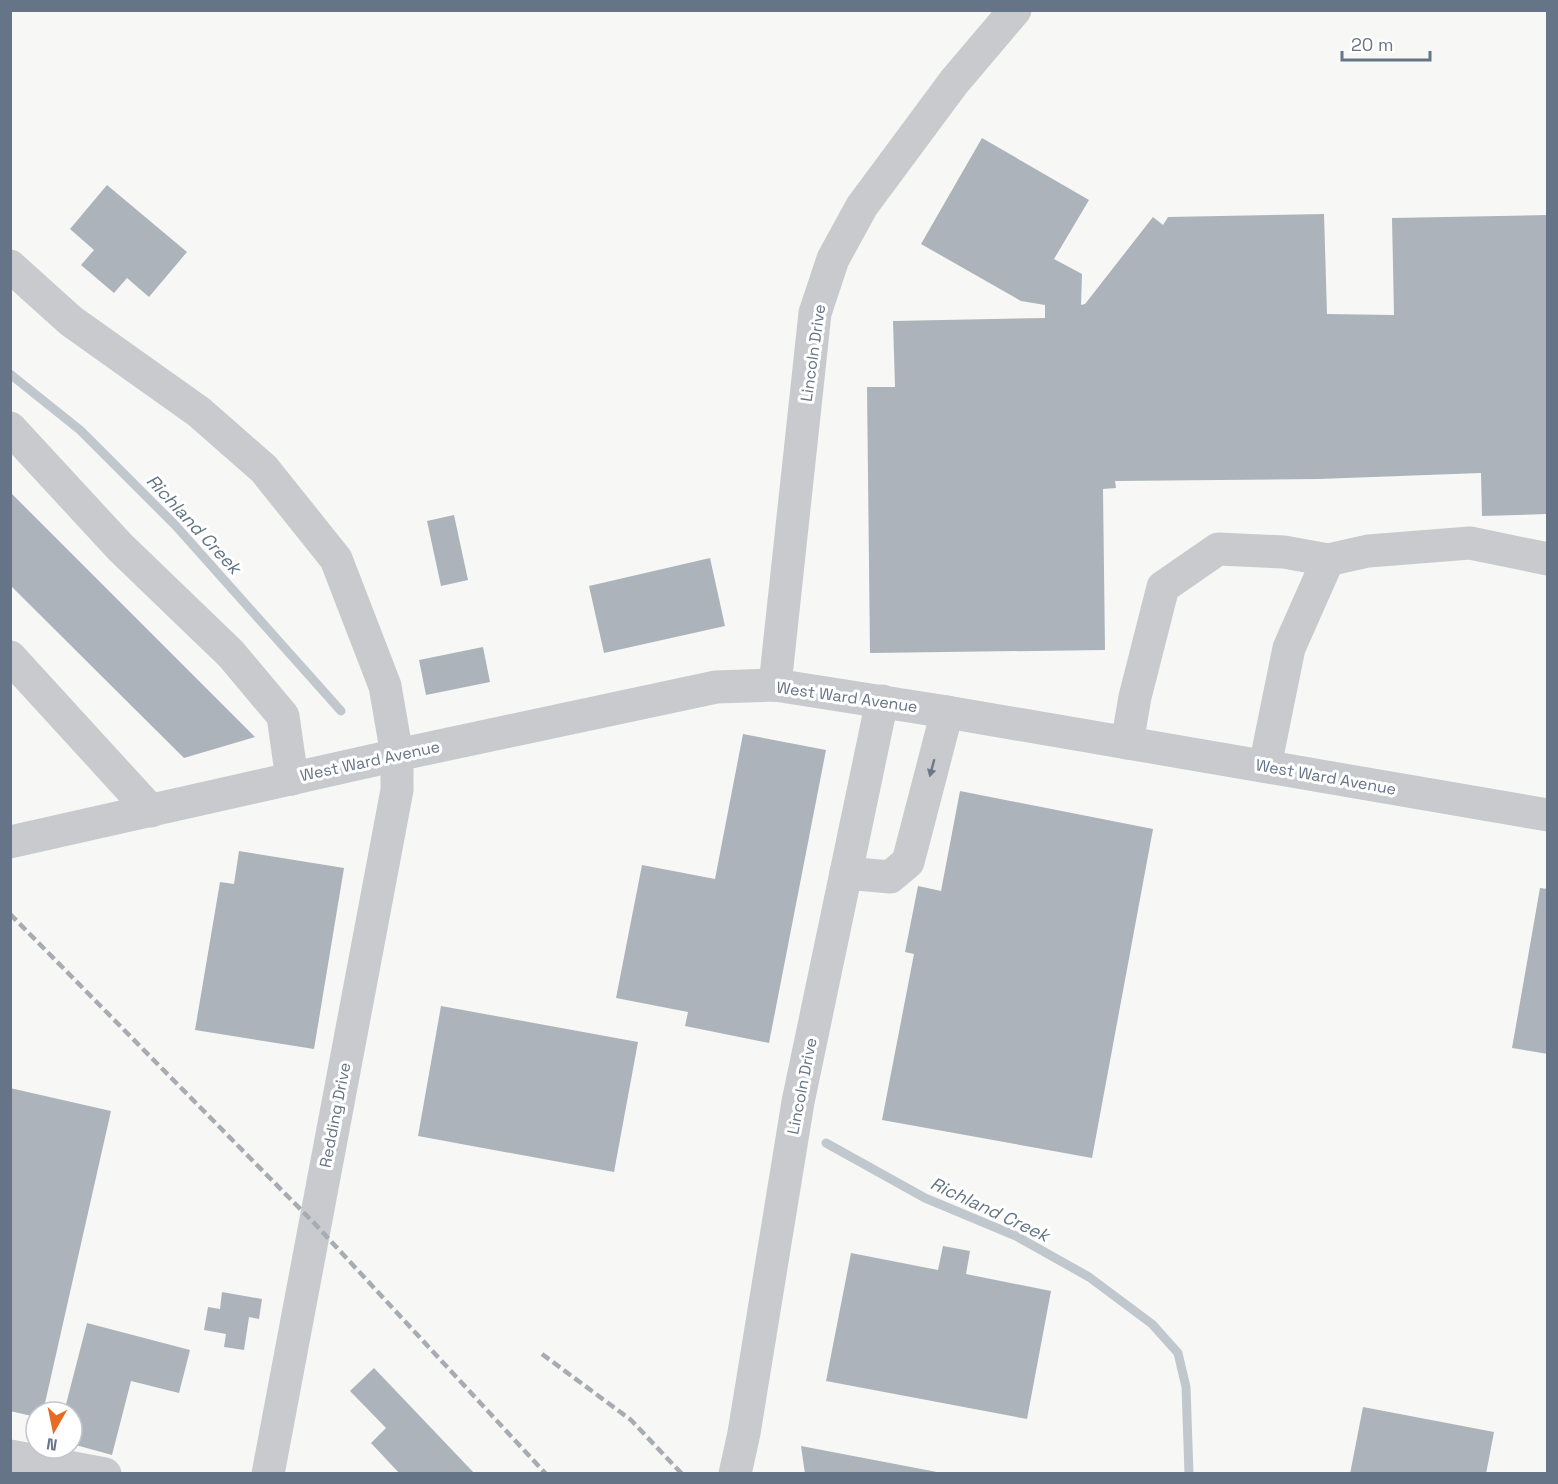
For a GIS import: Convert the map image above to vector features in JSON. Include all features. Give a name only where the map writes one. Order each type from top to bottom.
[{"type":"street","name":"Lincoln Drive","points":[[775,685],[815,313],[832,259],[862,206],[954,82],[1015,10]]},
{"type":"street","name":"Redding Drive","points":[[10,266],[71,321],[199,412],[264,469],[336,559],[385,686],[397,755],[397,790],[268,1473]]},
{"type":"street","points":[[10,428],[120,547],[231,654],[283,716],[292,779]]},
{"type":"street","points":[[1127,743],[1135,697],[1163,587],[1218,549],[1284,552],[1328,560],[1368,551],[1470,543],[1548,558]]},
{"type":"street","points":[[1265,766],[1289,648],[1328,560]]},
{"type":"street","points":[[10,657],[151,811]]},
{"type":"street","name":"West Ward Avenue","points":[[10,843],[397,755],[716,687],[775,685],[882,701],[1548,815]]},
{"type":"street","name":"Lincoln Drive","points":[[735,1473],[744,1433],[798,1102],[882,701]]},
{"type":"street","points":[[846,873],[890,877],[908,862],[947,712]]},
{"type":"street","points":[[10,1456],[105,1473]]},
{"type":"building","points":[[982,138],[1089,200],[1054,259],[1082,274],[1081,305],[1085,304],[1153,217],[1163,225],[1168,217],[1324,214],[1327,314],[1394,315],[1392,218],[1548,215],[1548,514],[1482,516],[1481,473],[1319,479],[1115,481],[1116,488],[1103,489],[1105,650],[870,653],[867,387],[895,387],[893,321],[1045,318],[1045,305],[1021,301],[921,244]]},
{"type":"building","points":[[107,185],[187,252],[149,297],[127,278],[114,293],[81,265],[94,250],[70,229]]},
{"type":"building","points":[[10,492],[255,737],[184,758],[10,585]]},
{"type":"building","points":[[454,515],[468,580],[441,586],[427,521]]},
{"type":"building","points":[[710,558],[725,626],[604,653],[589,586]]},
{"type":"building","points":[[483,647],[490,682],[426,695],[419,660]]},
{"type":"building","points":[[743,734],[826,750],[769,1043],[685,1026],[688,1012],[616,998],[642,865],[715,879]]},
{"type":"building","points":[[960,791],[1153,829],[1092,1158],[882,1120],[914,954],[905,952],[918,886],[941,891]]},
{"type":"building","points":[[239,851],[344,868],[314,1049],[195,1030],[220,882],[234,884]]},
{"type":"building","points":[[1540,888],[1548,889],[1548,1054],[1512,1048]]},
{"type":"building","points":[[441,1006],[638,1042],[614,1172],[418,1136]]},
{"type":"building","points":[[10,1088],[111,1111],[46,1400],[24,1400],[24,1414],[10,1411]]},
{"type":"building","points":[[943,1246],[970,1251],[966,1274],[1051,1291],[1027,1419],[826,1381],[851,1253],[938,1270]]},
{"type":"building","points":[[222,1292],[262,1299],[259,1319],[249,1317],[244,1350],[224,1347],[226,1334],[204,1330],[208,1307],[220,1309]]},
{"type":"building","points":[[87,1323],[190,1350],[179,1393],[131,1381],[112,1455],[84,1447],[84,1400],[67,1400]]},
{"type":"building","points":[[374,1368],[475,1474],[400,1474],[371,1443],[386,1428],[350,1391]]},
{"type":"building","points":[[1363,1407],[1494,1432],[1486,1474],[1350,1474]]},
{"type":"building","points":[[801,1446],[937,1472],[936,1474],[805,1474]]},
{"type":"waterway","name":"Richland Creek","points":[[10,374],[80,430],[176,526],[341,711]]},
{"type":"waterway","name":"Richland Creek","points":[[826,1143],[925,1198],[1016,1236],[1089,1277],[1152,1324],[1178,1353],[1186,1387],[1189,1474]]},
{"type":"railway","points":[[10,914],[315,1224],[546,1474]]},
{"type":"railway","points":[[542,1354],[631,1420],[682,1474]]}]
